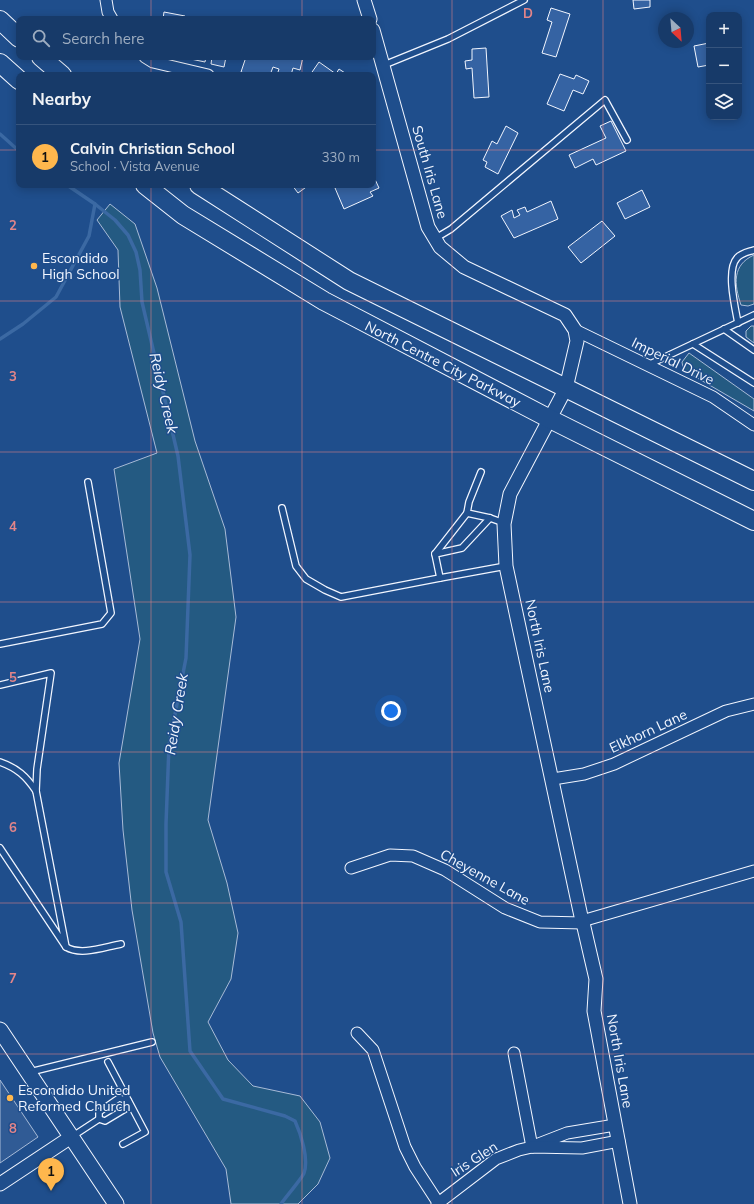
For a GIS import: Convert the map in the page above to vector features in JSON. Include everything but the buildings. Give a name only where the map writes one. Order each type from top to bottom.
[{"type":"highway","points":[[0,20],[16,35]]},
{"type":"highway","points":[[44,60],[58,72]]},
{"type":"highway","points":[[0,63],[16,77]]},
{"type":"highway","name":"North Centre City Parkway","points":[[149,188],[183,215],[324,301],[550,419],[754,521]]},
{"type":"highway","points":[[205,188],[350,281],[754,481]]},
{"type":"main road","points":[[0,1030],[116,1204]]},
{"type":"street","points":[[106,0],[110,16]]},
{"type":"street","points":[[364,0],[369,16]]},
{"type":"street","name":"South Iris Lane","points":[[376,40],[428,227],[436,238],[440,247],[464,267],[565,315],[575,330]]},
{"type":"street","points":[[149,60],[195,72]]},
{"type":"street","points":[[566,388],[578,341],[575,330]]},
{"type":"street","name":"Imperial Drive","points":[[575,330],[713,397],[754,425]]},
{"type":"street","name":"North Iris Lane","points":[[566,388],[513,487],[504,524],[506,566],[553,780],[582,922],[596,979],[594,1012],[630,1204]]},
{"type":"street","name":"Elkhorn Lane","points":[[553,780],[584,774],[614,764],[726,711],[754,704]]},
{"type":"street","name":"Cheyenne Lane","points":[[351,868],[390,855],[413,856],[445,870],[505,908],[540,922],[582,922],[754,871]]},
{"type":"street","points":[[357,1033],[373,1050],[405,1147],[415,1167],[438,1204]]},
{"type":"street","points":[[514,1053],[532,1147]]},
{"type":"street","name":"Iris Glen","points":[[438,1204],[496,1159],[567,1133],[616,1124]]},
{"type":"street","points":[[0,1184],[71,1137]]},
{"type":"street","name":"Iris Glen","points":[[532,1147],[582,1148],[619,1141]]},
{"type":"lane","points":[[383,65],[448,39],[524,0]]},
{"type":"lane","points":[[436,238],[451,229],[605,100],[626,140]]},
{"type":"lane","points":[[738,323],[731,272],[736,259],[743,254],[754,250]]},
{"type":"lane","points":[[648,366],[754,315]]},
{"type":"lane","points":[[724,329],[754,350]]},
{"type":"lane","points":[[693,344],[754,383]]},
{"type":"lane","points":[[440,578],[435,554],[467,513],[469,502],[481,472]]},
{"type":"lane","points":[[0,644],[102,624],[111,613],[88,482]]},
{"type":"lane","points":[[282,508],[296,566],[306,579],[341,597],[506,566]]},
{"type":"lane","points":[[467,513],[490,518],[504,524]]},
{"type":"lane","points":[[435,554],[462,548],[490,518]]},
{"type":"lane","points":[[0,685],[51,673],[37,768],[36,791],[66,947]]},
{"type":"lane","points":[[0,762],[9,765],[25,775],[36,791]]},
{"type":"lane","points":[[0,848],[66,947],[72,950],[83,951],[121,944]]},
{"type":"lane","points":[[28,1072],[152,1042]]},
{"type":"lane","points":[[108,1062],[145,1132],[123,1144]]},
{"type":"lane","points":[[99,1119],[99,1112],[119,1098],[128,1101]]},
{"type":"lane","points":[[99,1119],[105,1121],[126,1109],[128,1101]]},
{"type":"lane","points":[[71,1137],[99,1119]]},
{"type":"shaded area","points":[[110,204],[135,224],[157,288],[195,441],[225,529],[236,617],[208,820],[227,883],[238,933],[231,979],[208,1022],[228,1060],[253,1086],[300,1096],[320,1122],[330,1158],[318,1184],[298,1204],[231,1204],[226,1169],[160,1057],[153,1033],[132,910],[123,830],[119,763],[140,639],[114,469],[157,453],[120,307],[118,250],[97,220]]},
{"type":"shaded area","points":[[754,255],[754,304],[748,306],[741,305],[736,283],[738,270],[747,259]]},
{"type":"shaded area","points":[[751,326],[754,326],[754,343],[746,337],[746,331]]},
{"type":"shaded area","points":[[689,353],[754,399],[754,411],[687,372],[683,368],[682,362]]},
{"type":"shaded area","name":"Escondido United Reformed Church","points":[[0,1080],[38,1137],[0,1163]]},
{"type":"waterway","name":"Reidy Creek","points":[[0,134],[16,148]]},
{"type":"waterway","name":"Reidy Creek","points":[[71,188],[115,220],[128,235],[136,252],[140,270],[142,302],[178,456],[190,555],[186,658],[169,745],[166,872],[181,922],[190,1051],[223,1099],[285,1116],[295,1121],[304,1147],[306,1161],[304,1173],[281,1204]]},
{"type":"waterway","points":[[0,339],[23,324],[56,297],[89,236],[95,204]]},
{"type":"place","name":"Escondido High School","points":[[34,266]]},
{"type":"place","name":"Escondido United Reformed Church","points":[[10,1098]]},
{"type":"place","name":"Calvin Christian School","points":[[51,1191]]}]
